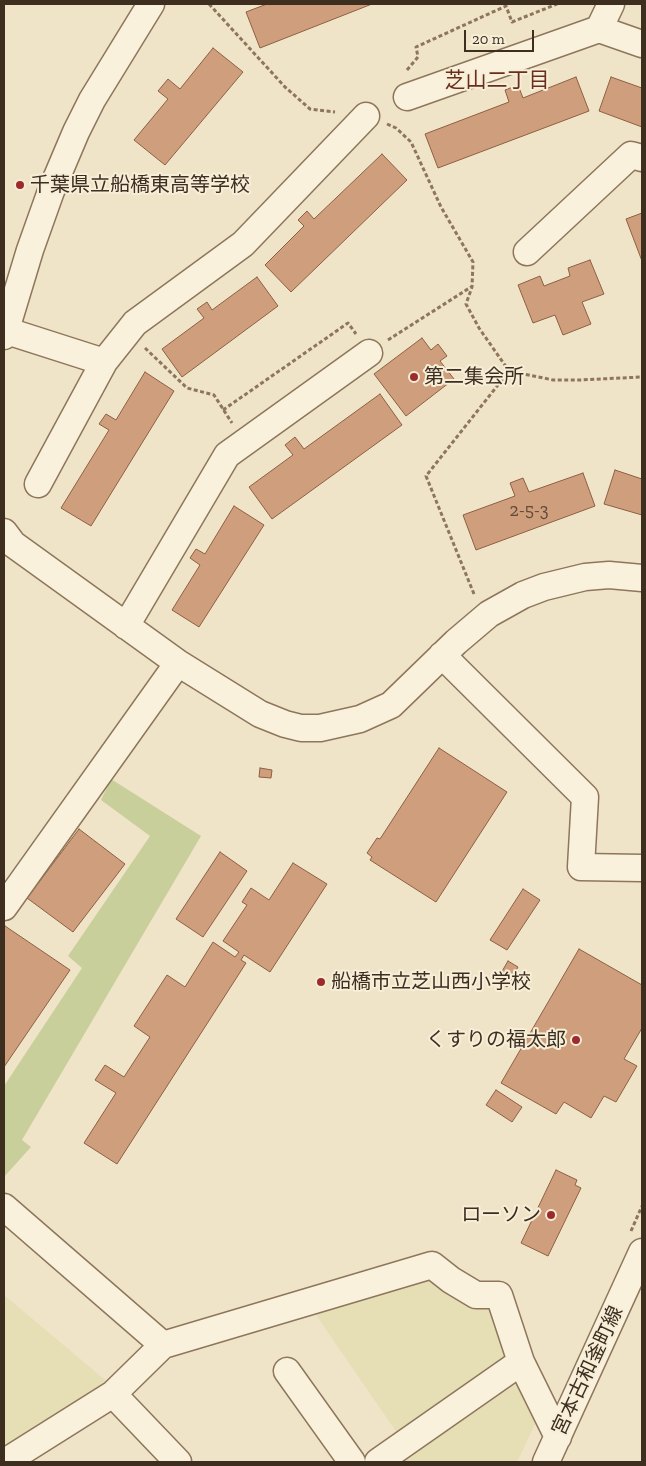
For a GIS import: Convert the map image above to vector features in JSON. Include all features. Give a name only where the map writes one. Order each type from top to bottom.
[{"type":"street","points":[[104,362],[4,332],[51,191],[76,132],[92,100],[152,4]]},
{"type":"street","points":[[599,29],[611,4]]},
{"type":"street","points":[[406,84],[599,29],[642,44]]},
{"type":"street","points":[[38,484],[104,362],[135,323],[242,244],[366,116]]},
{"type":"street","points":[[527,252],[631,155],[642,158]]},
{"type":"street","points":[[126,626],[227,455],[369,353]]},
{"type":"street","points":[[4,532],[13,544],[178,663],[260,714],[301,728],[320,728],[360,719],[391,705],[442,655],[489,614],[522,594],[551,585],[586,578],[609,575],[642,578]]},
{"type":"street","points":[[442,655],[585,797],[582,867],[642,868]]},
{"type":"street","points":[[4,907],[178,663]]},
{"type":"street","points":[[4,1207],[163,1345]]},
{"type":"street","name":"宮本古和釜町線","points":[[546,1462],[642,1252]]},
{"type":"street","points":[[5,1462],[113,1394],[163,1345],[432,1265],[451,1280],[476,1295],[499,1296],[521,1362],[558,1437]]},
{"type":"street","points":[[378,1462],[521,1362]]},
{"type":"street","points":[[287,1371],[352,1462]]},
{"type":"street","points":[[113,1394],[178,1462]]},
{"type":"path","points":[[209,4],[285,87],[310,108],[366,116],[396,128],[411,142],[441,207],[473,262],[472,287],[466,304],[479,328],[509,370],[553,380],[642,377]]},
{"type":"path","points":[[406,84],[418,57],[416,47],[506,6],[512,22],[557,4]]},
{"type":"path","points":[[128,332],[187,388],[214,395],[244,443]]},
{"type":"path","points":[[477,600],[426,476],[509,370]]},
{"type":"shaded area","points":[[435,1275],[494,1309],[515,1356],[397,1433],[314,1312]]},
{"type":"shaded area","points":[[4,1295],[110,1384],[4,1448]]},
{"type":"shaded area","points":[[517,1383],[538,1418],[517,1462],[401,1462]]},
{"type":"green space","points":[[111,779],[201,836],[22,1140],[31,1147],[4,1177],[4,1086],[82,968],[68,956],[150,836],[101,800]]},
{"type":"building","points":[[267,4],[372,4],[260,48],[246,12]]},
{"type":"building","points":[[213,48],[243,72],[165,165],[134,140],[168,99],[158,91],[168,79],[180,89]]},
{"type":"building","points":[[576,77],[589,111],[438,168],[425,134],[509,102],[505,90],[518,85],[523,98]]},
{"type":"building","points":[[611,77],[642,88],[642,127],[599,111]]},
{"type":"building","points":[[382,154],[407,180],[291,292],[265,265],[304,226],[298,220],[307,211],[314,219]]},
{"type":"building","points":[[642,213],[642,261],[626,219]]},
{"type":"building","points":[[590,260],[604,294],[582,302],[591,324],[563,335],[555,315],[533,323],[518,285],[540,276],[544,286],[570,276],[568,268]]},
{"type":"building","points":[[257,277],[278,306],[182,377],[162,349],[204,318],[197,309],[207,302],[212,310]]},
{"type":"building","name":"第二集会所","points":[[422,338],[431,350],[438,344],[447,356],[440,361],[454,379],[406,416],[374,374]]},
{"type":"building","points":[[145,372],[174,391],[91,526],[61,508],[109,430],[99,424],[106,414],[116,420]]},
{"type":"building","points":[[380,394],[402,425],[272,519],[249,487],[293,455],[285,445],[295,437],[304,449]]},
{"type":"building","points":[[615,470],[642,479],[642,515],[604,504]]},
{"type":"building","points":[[583,473],[595,506],[476,550],[463,515],[515,496],[510,483],[523,478],[529,492]]},
{"type":"building","points":[[234,506],[264,525],[199,627],[172,610],[200,565],[190,558],[196,549],[205,554]]},
{"type":"building","points":[[439,748],[507,792],[436,902],[370,860],[372,857],[367,853],[377,838],[380,839]]},
{"type":"building","points":[[260,768],[272,770],[271,778],[259,777]]},
{"type":"building","points":[[79,829],[125,864],[73,932],[27,898]]},
{"type":"building","points":[[220,852],[247,871],[203,937],[176,919]]},
{"type":"building","points":[[293,863],[327,884],[270,972],[244,955],[241,960],[246,963],[117,1164],[84,1143],[116,1093],[95,1080],[105,1065],[124,1077],[150,1037],[134,1026],[167,975],[185,987],[213,942],[235,957],[239,952],[223,941],[247,905],[242,902],[251,888],[269,900]]},
{"type":"building","points":[[523,889],[540,900],[507,950],[490,940]]},
{"type":"building","points":[[4,927],[70,970],[4,1067]]},
{"type":"building","points":[[579,949],[642,985],[642,1028],[624,1059],[637,1066],[616,1102],[604,1096],[591,1118],[564,1102],[556,1114],[501,1083]]},
{"type":"building","points":[[508,961],[518,967],[507,987],[497,980]]},
{"type":"building","points":[[496,1090],[522,1107],[512,1122],[486,1105]]},
{"type":"building","points":[[556,1170],[577,1180],[575,1185],[581,1188],[548,1256],[521,1243]]},
{"type":"place","name":"千葉県立船橋東高等学校","points":[[20,185]]},
{"type":"place","name":"第二集会所","points":[[414,377]]},
{"type":"place","name":"船橋市立芝山西小学校","points":[[321,982]]},
{"type":"place","name":"くすりの福太郎","points":[[576,1040]]},
{"type":"place","name":"ローソン","points":[[551,1215]]},
{"type":"district","name":"芝山二丁目","points":[[497,81]]}]
